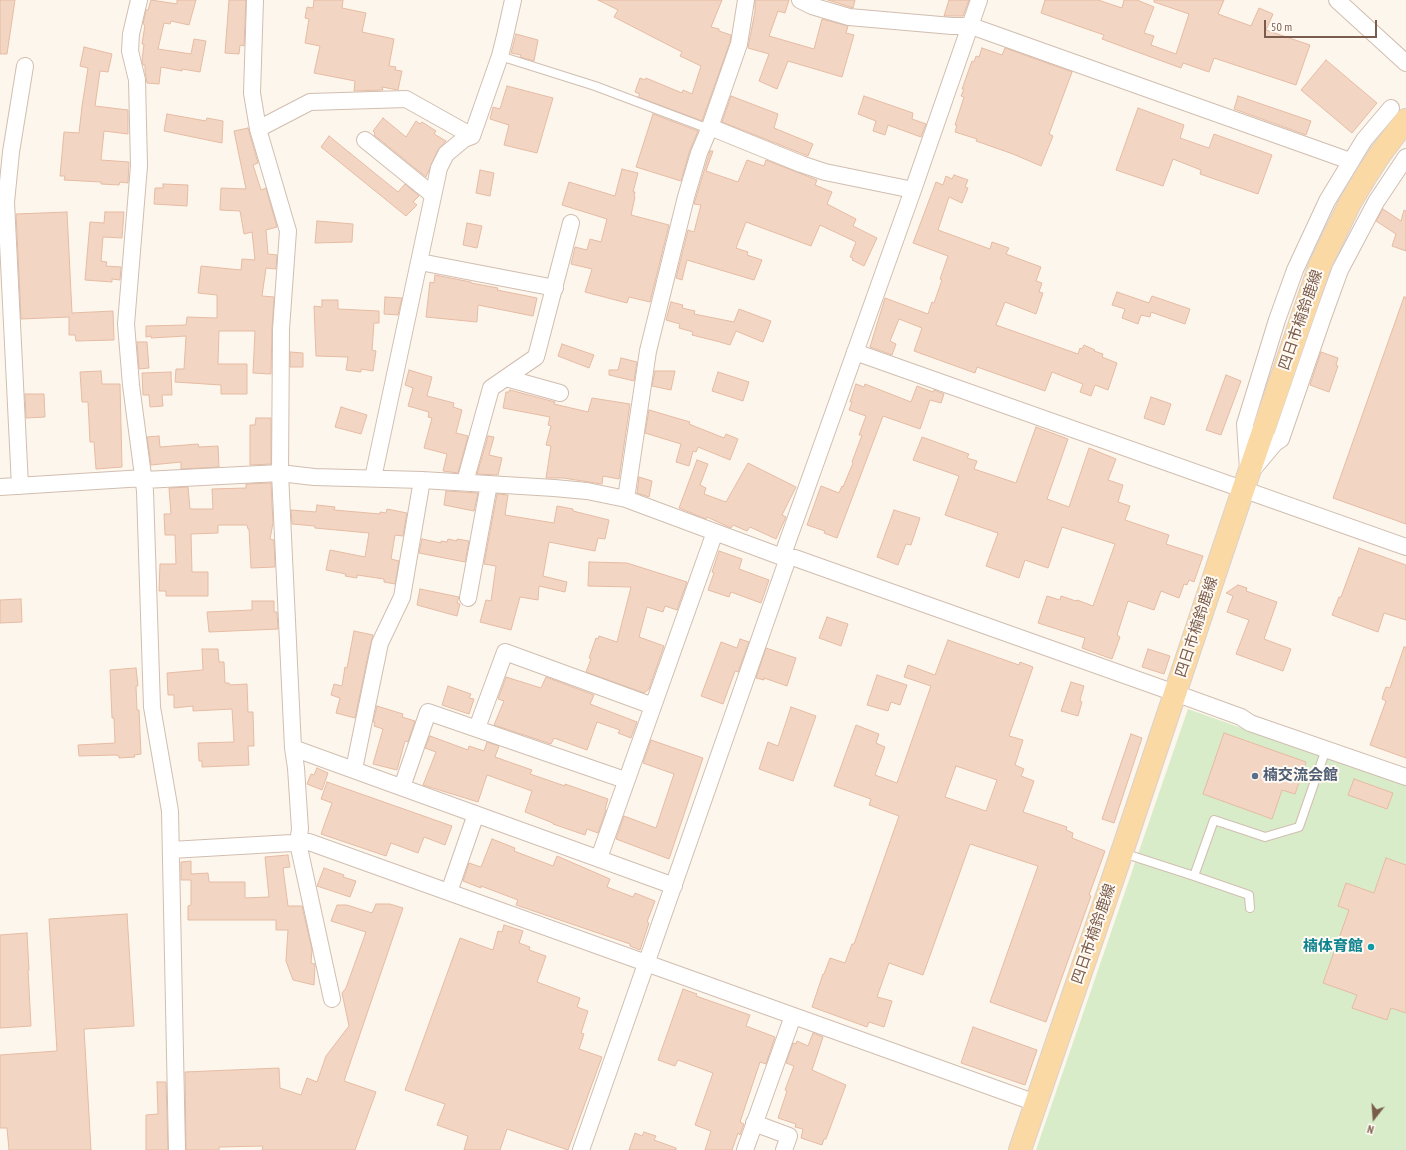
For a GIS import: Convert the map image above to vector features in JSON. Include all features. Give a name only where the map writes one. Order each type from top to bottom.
[{"type":"main road","name":"四日市楠鈴鹿線","points":[[1020,1150],[1122,852],[1311,288],[1330,241],[1350,203],[1381,153],[1398,114]]},
{"type":"street","points":[[139,0],[131,34],[130,51],[137,80],[139,166],[126,324],[131,385],[144,479],[152,708],[170,811],[177,1150]]},
{"type":"street","points":[[255,0],[252,93],[258,129],[288,231],[281,329],[280,473],[293,748],[296,768],[300,829],[298,843],[332,999]]},
{"type":"street","points":[[472,136],[506,36],[512,0]]},
{"type":"street","points":[[626,499],[648,351],[686,197],[699,153],[739,44],[746,0]]},
{"type":"street","points":[[800,0],[812,6],[849,17],[952,26],[971,26],[1350,161]]},
{"type":"street","points":[[581,1150],[674,886],[855,352],[979,0]]},
{"type":"street","points":[[1337,0],[1406,63]]},
{"type":"street","points":[[20,486],[6,202],[11,152],[24,66]]},
{"type":"street","points":[[258,129],[310,102],[406,99],[472,136]]},
{"type":"street","points":[[1245,482],[1245,424],[1277,320],[1295,270],[1327,201],[1350,161],[1364,140],[1398,114]]},
{"type":"street","points":[[709,128],[801,164],[826,172],[913,190]]},
{"type":"street","points":[[373,478],[439,168],[446,154],[464,139],[472,136]]},
{"type":"street","points":[[365,140],[433,195]]},
{"type":"street","points":[[1245,482],[1275,443],[1281,439],[1340,270],[1376,202],[1406,157]]},
{"type":"street","points":[[465,482],[491,388],[536,357],[571,223]]},
{"type":"street","points":[[420,262],[555,288]]},
{"type":"street","points":[[855,352],[1245,482],[1406,547]]},
{"type":"street","points":[[506,378],[560,392]]},
{"type":"street","points":[[0,487],[280,473],[314,477],[422,480],[554,488],[587,491],[626,499],[785,558],[795,558],[1175,693],[1241,717],[1250,723],[1406,777]]},
{"type":"street","points":[[354,769],[380,643],[402,597],[422,480]]},
{"type":"street","points":[[468,598],[489,484]]},
{"type":"street","points":[[599,858],[625,780],[715,532]]},
{"type":"street","points":[[477,728],[505,652],[653,706]]},
{"type":"street","points":[[402,787],[428,712],[625,780]]},
{"type":"street","points":[[293,748],[674,886]]},
{"type":"street","points":[[449,892],[476,814]]},
{"type":"street","points":[[171,850],[309,842],[1036,1103]]},
{"type":"street","points":[[745,1150],[793,1016]]},
{"type":"street","points":[[754,1123],[789,1136],[784,1150]]},
{"type":"lane","points":[[500,56],[595,86],[709,128]]},
{"type":"lane","points":[[1194,876],[1214,820],[1265,838],[1299,827],[1326,749]]},
{"type":"lane","points":[[1122,852],[1249,895],[1250,908]]},
{"type":"green space","points":[[1188,709],[1406,786],[1406,1150],[1036,1150]]},
{"type":"building","points":[[0,0],[15,0],[7,54],[0,54]]},
{"type":"building","points":[[151,0],[177,4],[177,0],[196,0],[189,25],[171,21],[170,24],[164,23],[158,49],[191,54],[194,39],[206,41],[200,72],[182,69],[182,71],[161,67],[159,84],[147,83],[145,65],[143,65],[142,60],[144,44],[142,44],[145,25],[143,24],[146,10],[148,10]]},
{"type":"building","points":[[229,0],[246,0],[244,46],[240,45],[239,54],[225,53]]},
{"type":"building","points":[[314,0],[343,0],[342,8],[366,13],[362,32],[394,39],[389,66],[396,67],[395,70],[402,71],[398,90],[382,87],[383,90],[354,91],[355,81],[314,73],[320,46],[305,43],[309,19],[305,18],[307,7],[313,8]]},
{"type":"building","points":[[598,0],[722,0],[711,27],[731,35],[730,42],[702,121],[638,97],[640,94],[635,92],[640,78],[645,80],[646,78],[682,93],[683,90],[692,94],[701,66],[680,56],[682,52],[614,17],[618,10]]},
{"type":"building","points":[[755,0],[789,0],[785,13],[778,11],[769,36],[814,49],[822,19],[848,26],[846,33],[854,35],[842,77],[788,61],[777,89],[759,81],[769,54],[748,48],[755,11]]},
{"type":"building","points":[[828,0],[855,0],[853,8]]},
{"type":"building","points":[[949,0],[969,0],[963,16],[944,16]]},
{"type":"building","points":[[1045,0],[1098,0],[1122,8],[1124,0],[1137,0],[1154,7],[1144,33],[1154,36],[1151,45],[1176,54],[1189,14],[1154,2],[1154,0],[1224,0],[1218,14],[1251,26],[1259,8],[1273,14],[1266,30],[1310,45],[1296,85],[1214,58],[1209,72],[1183,63],[1181,68],[1102,39],[1104,35],[1041,13]]},
{"type":"building","points":[[516,34],[538,40],[534,61],[520,57],[521,55],[511,53]]},
{"type":"building","points":[[84,47],[112,54],[108,72],[100,71],[95,106],[128,110],[128,134],[104,131],[101,160],[129,162],[128,183],[120,182],[119,185],[101,184],[101,182],[64,180],[65,176],[60,176],[64,132],[79,133],[88,68],[80,66]]},
{"type":"building","points":[[982,48],[1002,55],[1005,48],[1072,72],[1049,134],[1053,136],[1041,166],[976,141],[977,139],[955,132],[957,125],[955,125],[964,97],[961,96],[964,89],[962,89],[972,61],[974,62],[976,56],[979,57]]},
{"type":"building","points":[[1326,60],[1377,103],[1352,133],[1301,90]]},
{"type":"building","points":[[507,86],[553,98],[537,153],[504,145],[509,125],[490,119],[493,107],[500,109]]},
{"type":"building","points":[[731,96],[778,114],[774,128],[813,144],[808,156],[722,122]]},
{"type":"building","points":[[864,96],[913,113],[912,119],[926,124],[921,137],[888,125],[885,135],[873,131],[876,121],[858,114]]},
{"type":"building","points":[[1238,96],[1311,121],[1306,135],[1234,109]]},
{"type":"building","points":[[1138,108],[1184,125],[1180,138],[1209,148],[1214,134],[1272,155],[1258,194],[1200,174],[1201,170],[1173,159],[1163,186],[1116,170]]},
{"type":"building","points":[[167,114],[206,121],[207,118],[223,121],[222,143],[164,131]]},
{"type":"building","points":[[653,114],[698,131],[690,150],[681,181],[636,167]]},
{"type":"building","points":[[383,118],[406,137],[416,121],[420,124],[422,122],[436,131],[434,134],[446,141],[438,150],[426,177],[374,135],[375,133],[373,131]]},
{"type":"building","points":[[248,128],[258,163],[253,165],[261,190],[266,188],[277,227],[266,230],[268,254],[277,255],[276,269],[266,268],[262,296],[274,297],[271,374],[253,373],[255,331],[219,331],[218,364],[247,364],[247,394],[221,394],[221,385],[175,382],[176,369],[184,369],[186,336],[146,337],[146,326],[186,325],[187,317],[217,318],[217,295],[198,293],[201,266],[241,270],[242,259],[255,260],[252,232],[244,234],[240,211],[220,210],[221,188],[246,189],[234,131]]},
{"type":"building","points":[[329,136],[398,192],[405,184],[419,196],[413,202],[417,205],[406,216],[321,147]]},
{"type":"building","points":[[710,151],[713,151],[706,171],[738,182],[747,160],[764,166],[766,160],[817,180],[815,185],[832,192],[827,204],[856,219],[853,226],[877,238],[864,266],[852,260],[853,258],[850,257],[856,242],[820,225],[811,246],[746,222],[736,248],[748,252],[747,255],[762,260],[754,280],[687,260],[682,280],[676,278],[688,230],[694,232],[701,205],[694,204]]},
{"type":"building","points":[[622,169],[638,173],[633,192],[635,192],[635,197],[631,215],[669,225],[650,302],[629,297],[627,303],[585,292],[592,269],[571,264],[575,247],[587,250],[590,239],[601,242],[607,219],[562,205],[569,182],[615,196]]},
{"type":"building","points":[[480,170],[494,173],[490,196],[476,193]]},
{"type":"building","points":[[954,175],[968,180],[965,187],[968,188],[962,203],[949,197],[938,230],[990,249],[992,242],[1009,248],[1006,254],[1041,267],[1036,281],[1042,283],[1039,292],[1043,293],[1036,314],[1005,302],[996,325],[1078,354],[1080,348],[1082,349],[1084,345],[1103,354],[1102,357],[1117,363],[1108,390],[1095,385],[1091,396],[1080,392],[1083,384],[1052,372],[1045,391],[977,367],[975,373],[914,351],[922,328],[899,319],[890,341],[896,344],[892,355],[870,347],[885,298],[928,314],[932,302],[934,303],[948,256],[913,243],[936,182],[943,185],[946,176],[952,179]]},
{"type":"building","points":[[163,184],[188,185],[187,206],[154,204],[155,188],[163,188]]},
{"type":"building","points":[[1383,209],[1401,221],[1404,210],[1406,211],[1406,251],[1392,246],[1396,234],[1376,221]]},
{"type":"building","points":[[67,212],[72,313],[113,311],[114,340],[76,341],[75,335],[69,335],[69,317],[21,319],[16,214]]},
{"type":"building","points":[[105,212],[124,212],[122,238],[103,237],[101,261],[107,262],[106,266],[121,267],[120,280],[112,279],[112,282],[85,280],[90,222],[104,223]]},
{"type":"building","points":[[317,221],[353,224],[352,242],[315,243]]},
{"type":"building","points":[[467,223],[482,226],[477,248],[463,245]]},
{"type":"building","points":[[435,275],[537,298],[533,316],[478,305],[477,322],[426,317],[430,282],[434,283]]},
{"type":"building","points":[[1117,292],[1149,303],[1152,296],[1190,309],[1185,324],[1151,312],[1150,317],[1141,315],[1138,324],[1122,318],[1125,309],[1112,305]]},
{"type":"building","points":[[385,297],[402,298],[398,315],[384,314]]},
{"type":"building","points":[[1404,297],[1406,297],[1406,524],[1333,498]]},
{"type":"building","points":[[322,300],[338,300],[338,309],[379,311],[379,323],[374,323],[372,350],[376,351],[373,371],[361,369],[361,372],[346,370],[348,357],[316,356],[314,306],[322,307]]},
{"type":"building","points":[[671,302],[683,305],[682,308],[695,311],[694,314],[734,322],[739,309],[771,321],[763,342],[736,331],[730,345],[692,335],[693,332],[679,328],[680,324],[666,320]]},
{"type":"building","points":[[137,342],[147,342],[149,368],[139,369]]},
{"type":"building","points":[[562,344],[594,355],[589,368],[558,356]]},
{"type":"building","points":[[290,352],[303,353],[303,367],[290,367]]},
{"type":"building","points":[[1321,352],[1338,358],[1336,365],[1338,366],[1329,392],[1310,385]]},
{"type":"building","points":[[621,358],[637,362],[634,381],[609,375],[609,370],[618,370]]},
{"type":"building","points":[[409,370],[432,377],[427,396],[454,403],[453,407],[462,410],[456,433],[468,436],[458,473],[443,471],[447,454],[424,448],[432,418],[428,417],[429,412],[408,406],[413,388],[405,385]]},
{"type":"building","points":[[101,371],[102,384],[120,384],[122,467],[96,469],[94,442],[90,442],[88,402],[82,402],[80,372]]},
{"type":"building","points":[[655,371],[675,371],[671,390],[652,386]]},
{"type":"building","points":[[171,372],[172,395],[162,395],[163,406],[150,407],[149,395],[143,395],[142,373]]},
{"type":"building","points":[[718,372],[749,382],[743,401],[712,391]]},
{"type":"building","points":[[1226,375],[1241,381],[1221,435],[1206,430]]},
{"type":"building","points":[[856,384],[864,387],[865,384],[911,402],[917,386],[933,392],[934,390],[944,394],[941,403],[930,400],[920,429],[883,416],[837,538],[824,533],[825,531],[807,525],[821,486],[839,493],[853,463],[852,462],[862,435],[859,435],[866,416],[849,410]]},
{"type":"building","points":[[510,390],[555,402],[554,404],[588,412],[592,398],[630,404],[619,479],[603,476],[602,484],[563,478],[546,478],[551,446],[546,445],[551,426],[548,425],[550,417],[503,408],[506,392],[509,392]]},
{"type":"building","points":[[25,394],[44,394],[45,417],[26,418]]},
{"type":"building","points":[[1151,397],[1171,404],[1164,425],[1144,418]]},
{"type":"building","points":[[341,407],[367,415],[361,434],[335,427]]},
{"type":"building","points":[[649,410],[690,422],[689,424],[724,438],[726,434],[738,439],[730,460],[698,447],[696,452],[693,451],[689,466],[676,462],[681,444],[645,433]]},
{"type":"building","points":[[256,418],[271,418],[271,464],[250,465],[250,425],[255,425]]},
{"type":"building","points":[[1036,427],[1068,439],[1047,499],[1069,507],[1089,448],[1116,459],[1108,480],[1123,485],[1118,502],[1130,506],[1125,520],[1169,535],[1166,544],[1203,556],[1194,582],[1189,580],[1187,585],[1184,584],[1179,598],[1161,591],[1154,610],[1128,601],[1117,635],[1120,637],[1112,659],[1082,648],[1085,638],[1038,623],[1047,596],[1060,600],[1061,596],[1093,606],[1115,544],[1062,527],[1048,568],[1025,560],[1019,578],[986,566],[998,533],[945,515],[959,476],[913,460],[922,437],[969,454],[967,458],[977,461],[974,469],[1016,483]]},
{"type":"building","points":[[159,436],[160,447],[198,444],[199,447],[218,446],[219,467],[181,469],[181,462],[151,465],[147,437]]},
{"type":"building","points":[[488,436],[494,437],[489,455],[502,458],[498,475],[477,474]]},
{"type":"building","points":[[697,460],[708,464],[700,485],[706,488],[704,494],[726,502],[748,463],[796,487],[782,515],[786,517],[776,539],[750,527],[747,531],[733,525],[731,528],[707,517],[706,519],[679,508]]},
{"type":"building","points":[[639,477],[652,481],[649,497],[637,493]]},
{"type":"building","points":[[271,483],[273,523],[270,539],[274,540],[275,567],[251,568],[249,529],[247,525],[218,525],[218,533],[191,534],[192,572],[208,572],[208,596],[166,596],[166,591],[159,591],[160,564],[176,564],[175,535],[165,535],[164,514],[171,514],[169,488],[188,487],[190,509],[213,509],[212,489],[246,488],[246,484]]},
{"type":"building","points":[[446,491],[478,493],[474,511],[444,505]]},
{"type":"building","points":[[497,494],[508,495],[505,515],[554,523],[557,506],[573,509],[573,511],[609,520],[605,539],[598,538],[595,551],[549,542],[543,576],[567,582],[565,592],[539,586],[538,600],[520,597],[511,630],[480,622],[486,600],[491,601],[496,566],[484,564]]},
{"type":"building","points":[[317,505],[335,507],[334,510],[380,514],[380,512],[386,513],[387,509],[407,513],[403,536],[395,535],[391,559],[399,561],[395,584],[384,582],[384,579],[357,575],[357,578],[326,570],[330,550],[365,557],[369,533],[315,528],[315,526],[292,524],[291,510],[316,512]]},
{"type":"building","points":[[894,510],[920,518],[911,545],[906,544],[898,565],[877,557]]},
{"type":"building","points":[[422,539],[441,543],[441,541],[447,542],[448,539],[469,541],[465,562],[419,553]]},
{"type":"building","points":[[1359,548],[1406,565],[1406,620],[1384,613],[1378,632],[1332,615],[1339,597],[1341,597]]},
{"type":"building","points":[[719,551],[742,559],[739,569],[769,580],[761,603],[731,592],[729,597],[708,590]]},
{"type":"building","points":[[589,562],[627,563],[687,582],[677,610],[665,606],[663,612],[647,607],[639,637],[664,646],[649,689],[644,693],[586,672],[596,638],[598,639],[599,636],[617,642],[631,587],[588,586]]},
{"type":"building","points":[[1238,585],[1247,588],[1246,591],[1277,602],[1264,639],[1291,649],[1283,671],[1236,654],[1249,620],[1227,612],[1233,596],[1226,593]]},
{"type":"building","points":[[420,589],[459,597],[457,603],[460,604],[457,616],[417,605]]},
{"type":"building","points":[[21,599],[22,622],[0,623],[0,600]]},
{"type":"building","points":[[252,601],[274,601],[274,612],[277,612],[278,629],[209,632],[207,612],[252,610]]},
{"type":"building","points":[[827,617],[848,624],[841,646],[819,638]]},
{"type":"building","points":[[354,631],[373,635],[355,718],[336,713],[340,698],[331,695],[334,684],[342,686]]},
{"type":"building","points":[[740,639],[749,642],[738,672],[735,671],[723,704],[701,696],[721,642],[737,648]]},
{"type":"building","points":[[948,640],[1019,665],[1020,662],[1033,667],[1009,736],[1023,740],[1015,765],[1024,769],[1021,776],[1034,781],[1023,812],[1067,827],[1066,830],[1073,833],[1072,838],[1105,851],[1089,895],[1091,896],[1046,1022],[990,1002],[1038,866],[970,844],[923,975],[889,963],[877,997],[892,1001],[884,1027],[869,1022],[867,1027],[812,1007],[830,958],[845,963],[852,944],[854,944],[899,816],[869,805],[871,799],[834,786],[856,725],[879,734],[876,743],[885,747],[875,775],[897,783],[931,686],[904,677],[908,665],[935,675]],"holes":[[[956,766],[997,780],[986,811],[945,797]]]},
{"type":"building","points":[[1404,647],[1406,647],[1406,758],[1370,745],[1386,701],[1382,699],[1384,692],[1386,687],[1390,688]]},
{"type":"building","points":[[766,648],[796,658],[787,686],[764,678],[764,680],[756,678]]},
{"type":"building","points":[[202,649],[218,649],[219,662],[224,662],[225,683],[229,683],[230,685],[247,684],[248,712],[253,712],[254,746],[248,746],[249,765],[202,767],[202,761],[199,761],[198,743],[234,742],[232,709],[193,711],[193,706],[174,708],[174,695],[168,695],[167,673],[203,670]]},
{"type":"building","points":[[1148,649],[1170,656],[1164,674],[1142,667]]},
{"type":"building","points":[[136,668],[138,686],[136,686],[137,710],[139,710],[141,754],[134,755],[135,757],[119,758],[119,756],[116,755],[79,756],[78,745],[115,743],[114,718],[112,718],[110,670]]},
{"type":"building","points":[[877,675],[907,685],[900,705],[891,702],[888,711],[867,705]]},
{"type":"building","points":[[506,677],[541,688],[546,677],[594,695],[590,704],[637,722],[631,738],[618,733],[620,730],[597,722],[587,750],[554,738],[551,744],[494,725],[504,701],[498,699]]},
{"type":"building","points":[[1071,682],[1084,686],[1078,716],[1061,711]]},
{"type":"building","points":[[448,686],[471,694],[469,698],[474,699],[469,714],[442,705]]},
{"type":"building","points":[[377,706],[403,714],[402,717],[415,721],[408,742],[405,741],[397,770],[373,764],[383,729],[374,726],[375,722],[373,722]]},
{"type":"building","points":[[791,707],[816,716],[793,781],[759,769],[768,742],[778,746]]},
{"type":"building","name":"楠交流会館","points":[[1224,733],[1306,762],[1295,794],[1282,790],[1272,819],[1203,794]]},
{"type":"building","points":[[1131,734],[1142,738],[1114,823],[1102,819]]},
{"type":"building","points":[[430,736],[468,750],[469,746],[484,751],[487,742],[499,746],[495,757],[532,770],[530,774],[608,799],[598,833],[587,829],[585,835],[525,812],[532,791],[487,775],[478,802],[423,785],[436,752],[425,748]]},
{"type":"building","points":[[651,740],[703,758],[669,859],[616,839],[624,816],[656,828],[674,774],[643,763]]},
{"type":"building","points":[[317,768],[328,773],[322,790],[307,784],[311,774],[314,775]]},
{"type":"building","points":[[1354,779],[1393,793],[1387,809],[1348,795]]},
{"type":"building","points":[[327,782],[452,826],[445,845],[424,837],[418,853],[391,843],[386,856],[321,834],[332,803],[321,799]]},
{"type":"building","points":[[492,839],[515,848],[514,851],[553,866],[557,856],[610,879],[607,887],[633,897],[635,893],[655,901],[647,922],[649,923],[640,950],[630,946],[630,944],[516,905],[518,900],[463,881],[469,863],[481,867]]},
{"type":"building","points":[[288,855],[290,867],[283,868],[288,906],[302,906],[312,950],[311,963],[315,964],[314,985],[293,980],[286,961],[288,930],[276,930],[276,920],[188,920],[188,906],[191,905],[191,880],[181,880],[181,862],[191,861],[191,874],[208,873],[209,882],[245,882],[245,898],[269,897],[265,857]]},
{"type":"building","name":"楠体育館","points":[[1386,858],[1406,865],[1406,1013],[1391,1008],[1387,1020],[1352,1008],[1357,995],[1323,983],[1349,910],[1338,906],[1346,883],[1374,893]]},
{"type":"building","points":[[324,868],[356,881],[350,897],[317,886]]},
{"type":"building","points":[[376,904],[390,904],[403,908],[344,1081],[376,1092],[355,1150],[262,1150],[263,1146],[219,1147],[219,1150],[186,1150],[185,1072],[279,1068],[280,1088],[301,1095],[307,1078],[317,1082],[326,1056],[349,1026],[342,993],[346,988],[366,932],[331,921],[337,905],[347,905],[372,913]]},
{"type":"building","points":[[127,914],[134,1026],[84,1029],[91,1150],[9,1150],[7,1128],[0,1128],[0,1055],[57,1051],[49,919]]},
{"type":"building","points":[[504,925],[523,931],[519,943],[530,947],[529,950],[546,956],[537,982],[580,998],[577,1007],[588,1011],[581,1033],[584,1034],[579,1049],[602,1057],[568,1150],[507,1129],[500,1150],[464,1150],[468,1136],[437,1125],[445,1104],[405,1090],[460,938],[493,950],[498,931],[502,932]]},
{"type":"building","points":[[27,933],[31,1026],[0,1028],[0,935]]},
{"type":"building","points":[[683,989],[697,994],[696,996],[750,1015],[746,1026],[775,1037],[766,1064],[760,1062],[740,1122],[744,1124],[740,1135],[738,1133],[732,1150],[705,1150],[711,1131],[695,1125],[713,1073],[678,1060],[675,1066],[658,1060]]},
{"type":"building","points":[[973,1027],[1037,1050],[1025,1085],[961,1063]]},
{"type":"building","points":[[813,1033],[823,1037],[812,1070],[846,1085],[826,1139],[824,1139],[822,1145],[801,1138],[803,1129],[795,1127],[796,1124],[778,1118],[787,1091],[785,1090],[794,1066],[786,1063],[793,1043],[796,1044],[797,1041],[808,1046]]},
{"type":"building","points":[[157,1082],[166,1082],[168,1150],[146,1150],[146,1115],[158,1114]]},
{"type":"building","points":[[644,1132],[656,1136],[654,1140],[676,1148],[676,1150],[629,1150],[635,1133],[642,1136]]},
{"type":"place","name":"楠交流会館","points":[[1255,776]]},
{"type":"place","name":"楠体育館","points":[[1371,947]]}]
